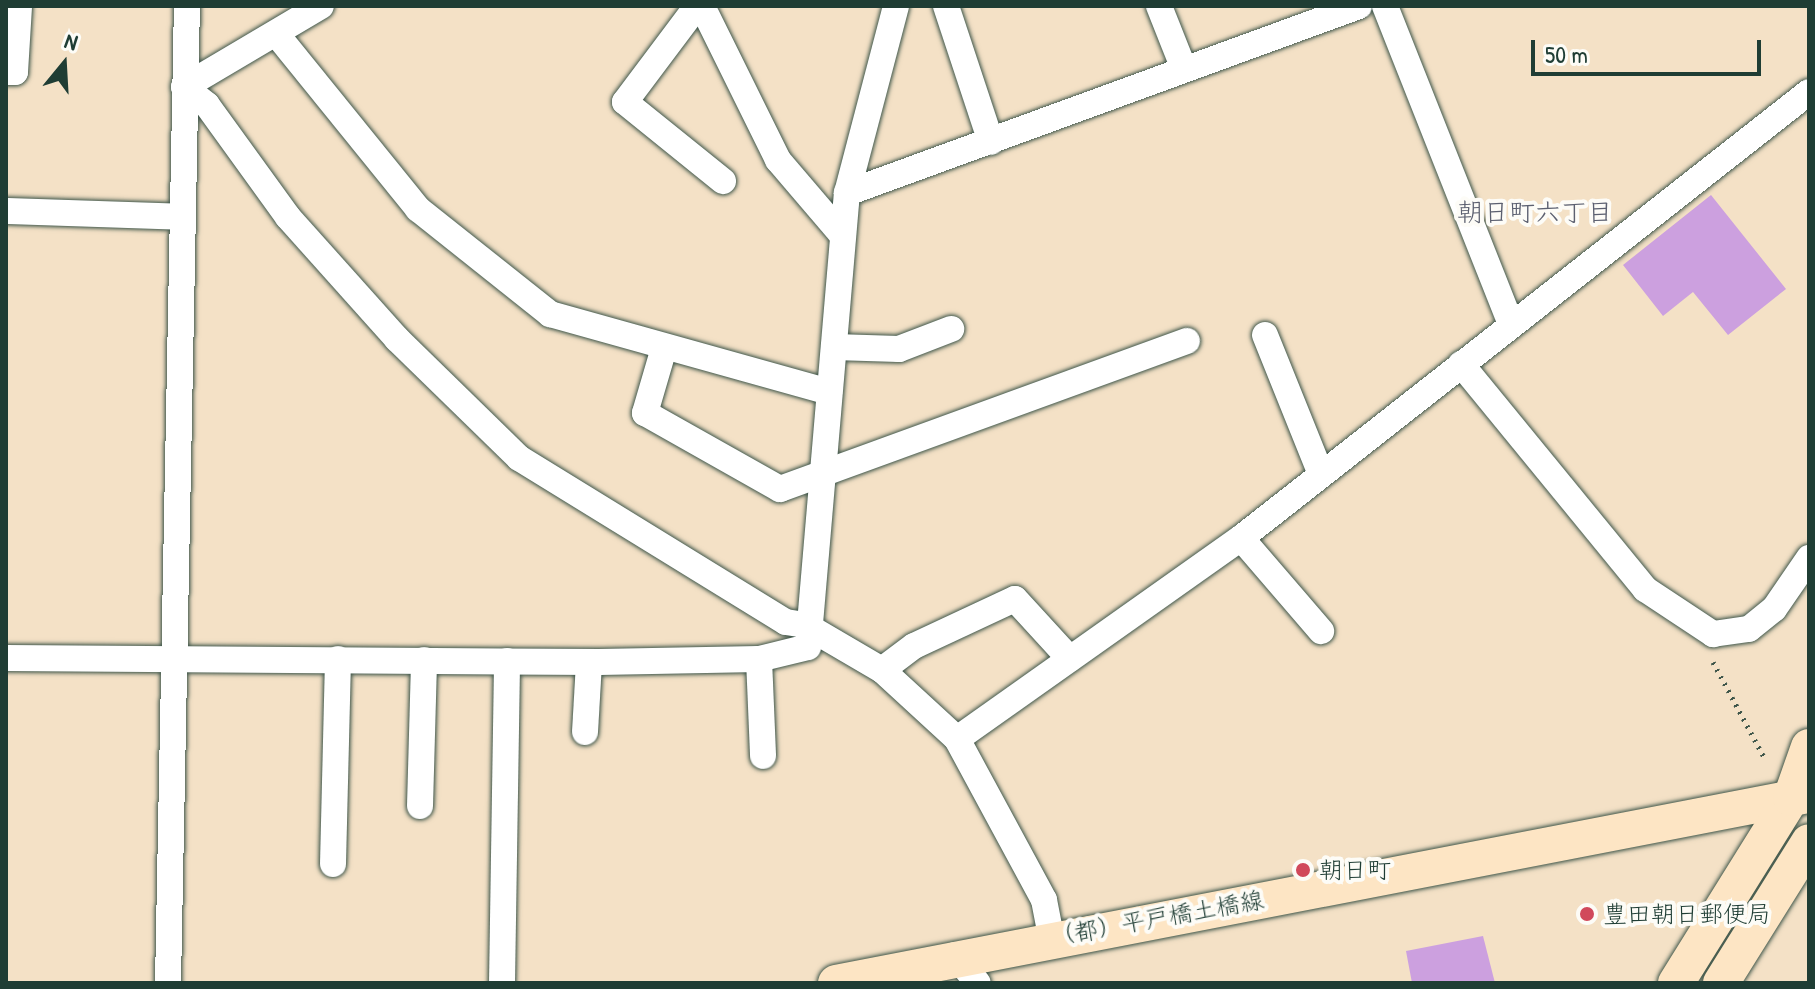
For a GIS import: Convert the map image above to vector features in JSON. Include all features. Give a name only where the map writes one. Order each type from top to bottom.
[{"type":"street","points":[[6,72],[15,72],[19,6]]},
{"type":"street","points":[[168,983],[187,6]]},
{"type":"street","points":[[184,87],[278,36],[321,6]]},
{"type":"street","points":[[6,658],[589,662],[759,659],[808,647],[805,625],[847,193],[896,6]]},
{"type":"street","points":[[946,6],[991,142]]},
{"type":"street","points":[[1159,6],[1184,69]]},
{"type":"street","points":[[847,193],[1359,6]]},
{"type":"street","points":[[1385,6],[1510,321]]},
{"type":"street","points":[[723,181],[625,102],[700,7],[778,160],[842,235]]},
{"type":"street","points":[[278,36],[418,209],[550,314],[829,392]]},
{"type":"street","points":[[184,87],[207,105],[288,217],[387,328],[519,458],[773,615],[805,625],[882,670],[957,739],[1044,900],[1051,937]]},
{"type":"street","points":[[957,739],[1241,538],[1461,364],[1510,321],[1809,92]]},
{"type":"street","points":[[6,211],[183,217]]},
{"type":"street","points":[[834,347],[899,349],[951,329]]},
{"type":"street","points":[[1265,335],[1321,474]]},
{"type":"street","points":[[664,348],[645,413],[780,489],[818,479],[1187,341]]},
{"type":"street","points":[[1461,364],[1645,589],[1713,634],[1749,629],[1774,609],[1809,558]]},
{"type":"street","points":[[1241,538],[1321,631]]},
{"type":"street","points":[[882,670],[914,646],[1015,599],[1070,659]]},
{"type":"street","points":[[333,864],[338,659]]},
{"type":"street","points":[[759,659],[763,756]]},
{"type":"street","points":[[420,806],[424,660]]},
{"type":"street","points":[[502,983],[507,661]]},
{"type":"street","points":[[585,732],[589,662]]},
{"type":"street","points":[[1676,983],[1800,796],[1809,747]]},
{"type":"street","name":"（都）平戸橋土橋線","points":[[836,983],[955,955],[1800,796]]},
{"type":"street","points":[[1721,983],[1809,842]]},
{"type":"street","points":[[955,955],[978,983]]},
{"type":"path","points":[[1692,622],[1765,759]]},
{"type":"building","points":[[1711,195],[1786,289],[1728,335],[1693,292],[1663,316],[1623,265]]},
{"type":"building","points":[[1483,936],[1495,983],[1412,983],[1406,951]]},
{"type":"place","name":"朝日町","points":[[1303,870]]},
{"type":"place","name":"豊田朝日郵便局","points":[[1587,914]]},
{"type":"district","name":"朝日町六丁目","points":[[1535,212]]}]
